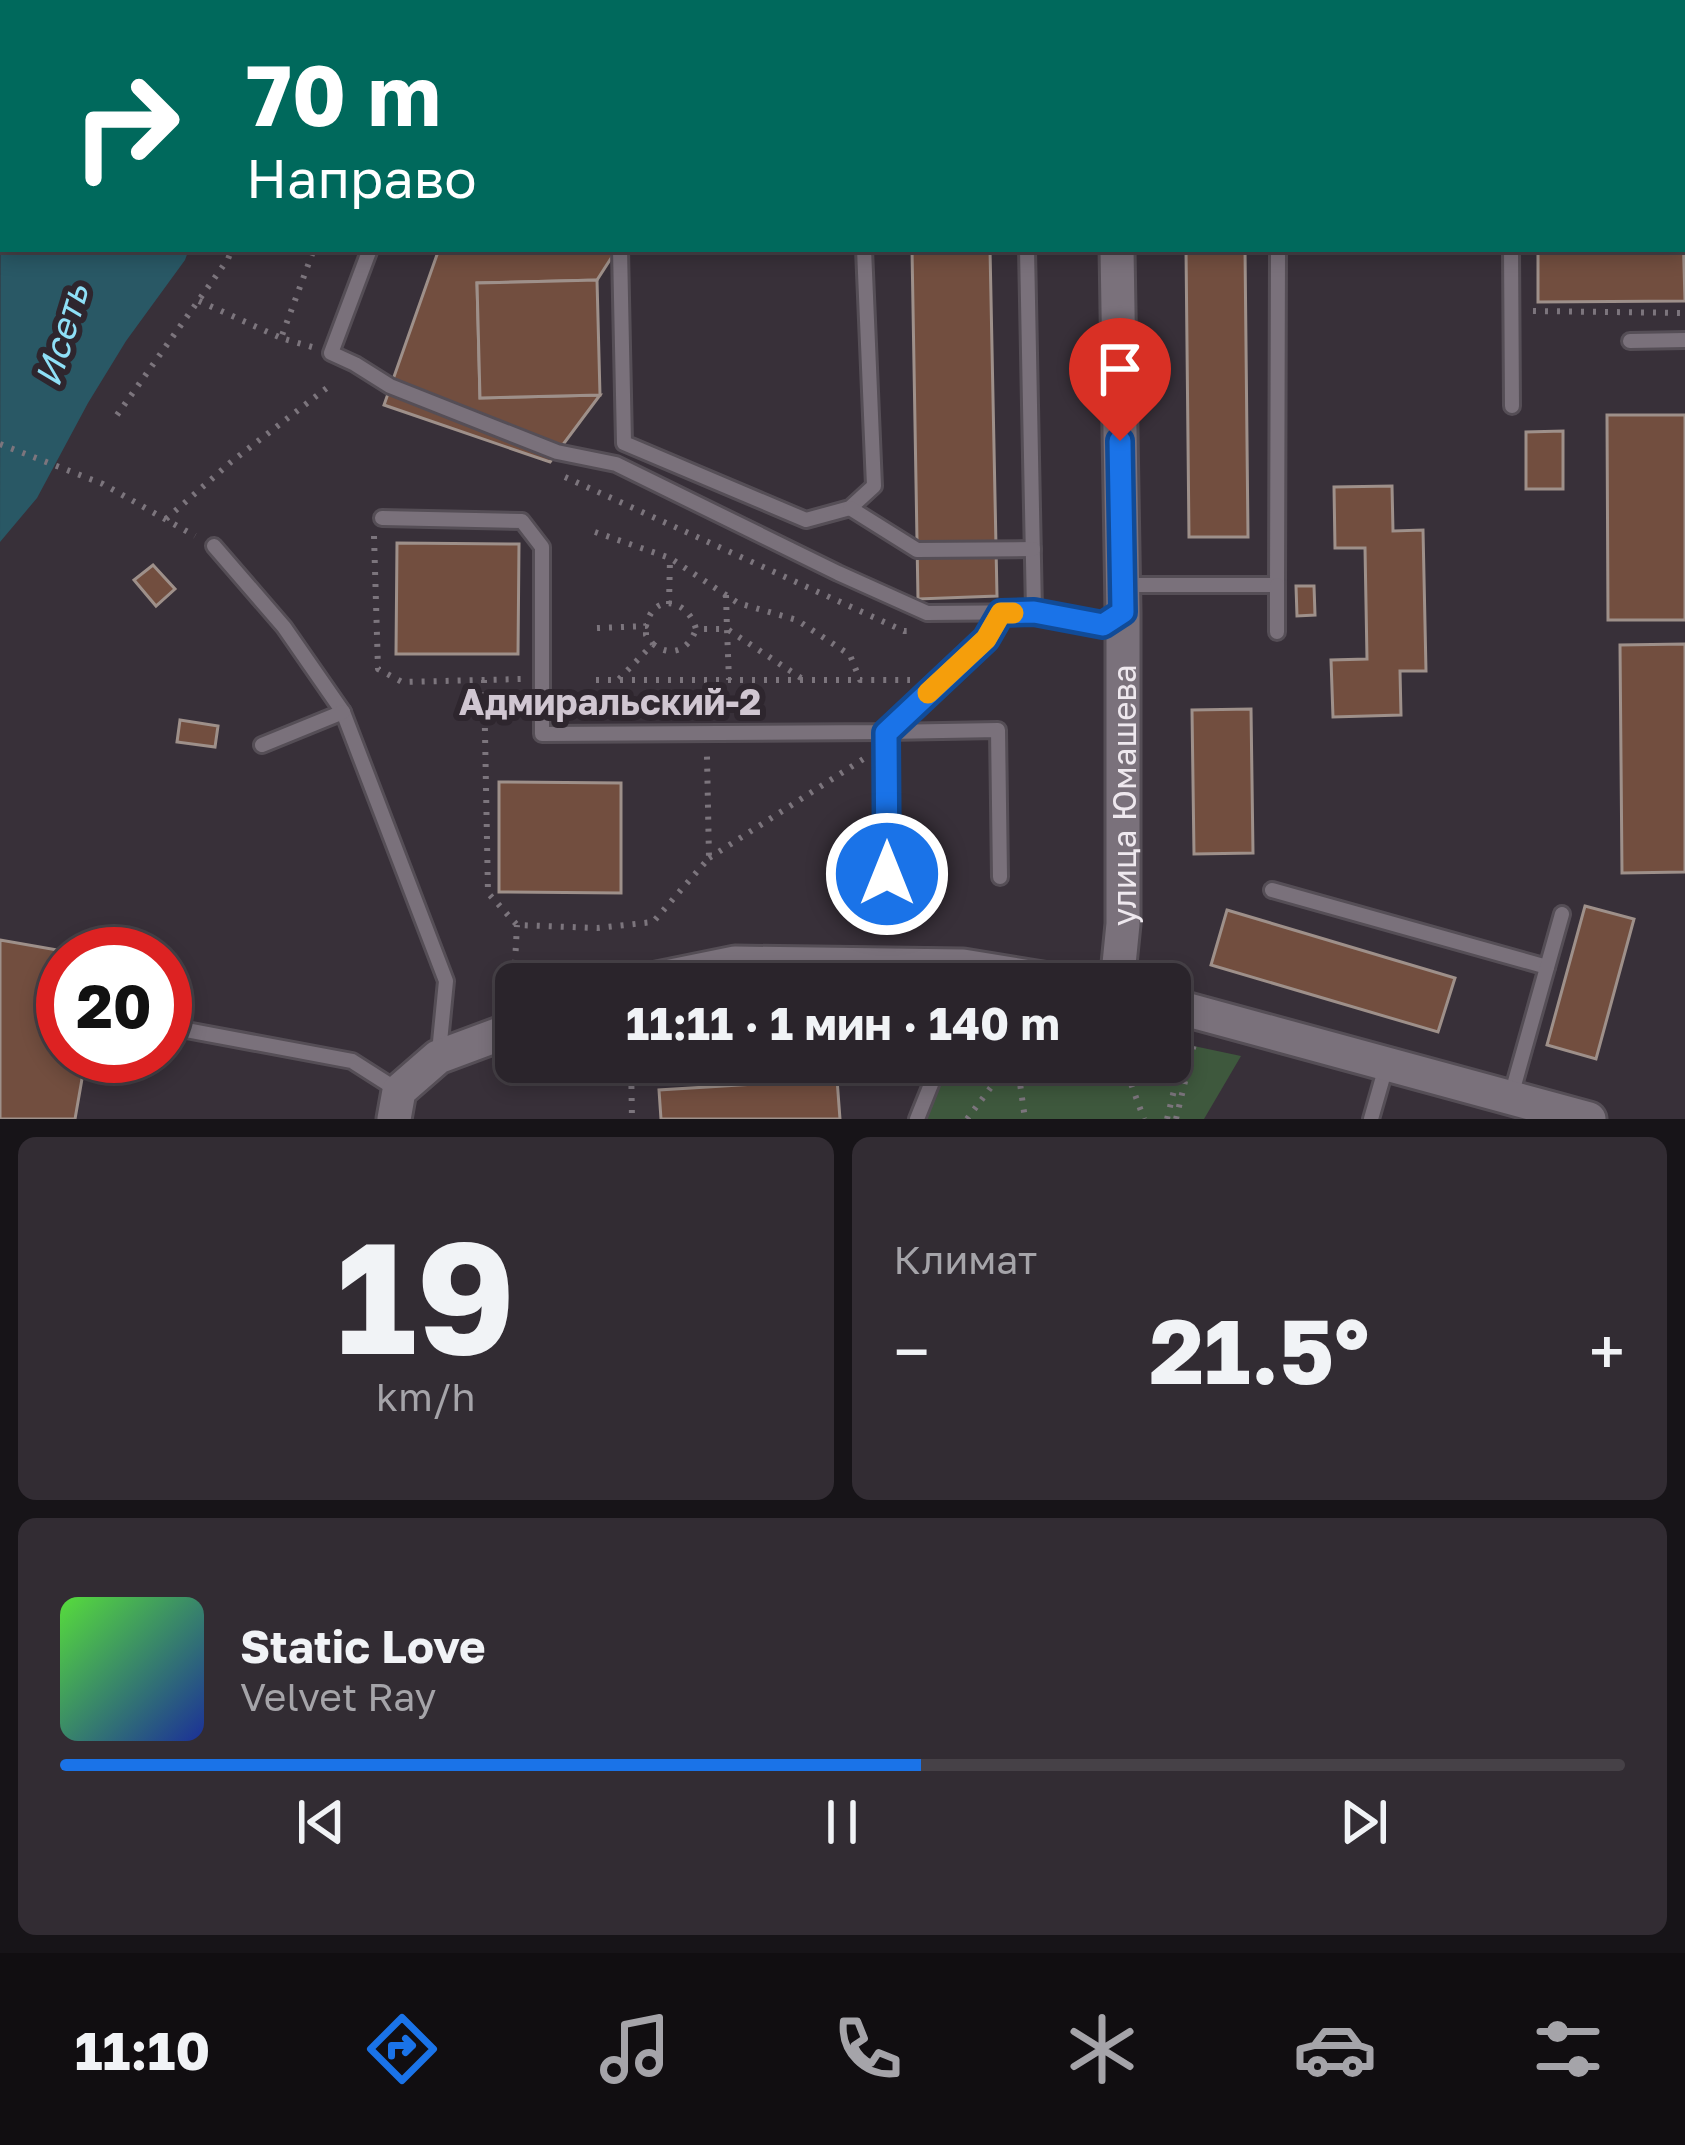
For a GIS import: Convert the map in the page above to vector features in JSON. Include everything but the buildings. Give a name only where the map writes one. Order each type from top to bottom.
[{"type":"street","name":"улица Юмашева","points":[[1117,252],[1121,963]]},
{"type":"street","points":[[1191,1010],[1387,1063],[1515,1105],[1589,1119]]},
{"type":"street","points":[[396,1105],[438,1057],[495,1036]]},
{"type":"lane","points":[[369,252],[332,353],[390,386],[557,452],[616,464],[927,613],[1034,612],[1103,625],[1122,598],[1277,585]]},
{"type":"lane","points":[[620,252],[623,443],[806,520],[850,508],[874,485],[864,252]]},
{"type":"lane","points":[[1027,252],[1034,612]]},
{"type":"lane","points":[[1277,632],[1278,252]]},
{"type":"lane","points":[[1510,252],[1512,406]]},
{"type":"lane","points":[[1630,341],[1685,340]]},
{"type":"lane","points":[[850,508],[917,550],[1033,549]]},
{"type":"lane","points":[[382,518],[522,521],[542,547],[542,734],[998,730],[1000,877]]},
{"type":"lane","points":[[214,546],[284,627],[343,712],[446,981],[438,1057]]},
{"type":"lane","points":[[887,874],[886,733],[986,639],[1001,613]]},
{"type":"lane","points":[[262,745],[343,712]]},
{"type":"lane","points":[[1272,890],[1547,968]]},
{"type":"lane","points":[[1515,1105],[1562,914]]},
{"type":"lane","points":[[192,1031],[352,1061],[396,1105]]},
{"type":"lane","points":[[1371,1119],[1387,1063]]},
{"type":"lane","points":[[917,1119],[932,1083]]},
{"type":"path","points":[[117,415],[231,252]]},
{"type":"path","points":[[199,301],[281,338]]},
{"type":"path","points":[[1511,310],[1685,313]]},
{"type":"path","points":[[166,519],[328,387]]},
{"type":"path","points":[[0,444],[104,484],[214,546]]},
{"type":"path","points":[[595,532],[670,558],[738,602],[796,620],[850,655],[860,680]]},
{"type":"path","points":[[669,604],[670,558]]},
{"type":"path","points":[[726,595],[729,680]]},
{"type":"path","points":[[669,604],[683,606],[692,615],[695,629],[686,648],[676,652],[661,650],[646,635],[649,615],[656,607],[669,604]]},
{"type":"path","points":[[597,628],[646,626]]},
{"type":"path","points":[[695,629],[727,629],[804,680]]},
{"type":"path","points":[[618,680],[653,644]]},
{"type":"path","points":[[484,680],[488,893],[517,925],[597,928],[653,922],[710,858],[871,754]]},
{"type":"path","points":[[596,680],[918,680]]},
{"type":"path","points":[[707,756],[710,858]]},
{"type":"path","points":[[514,963],[517,925]]},
{"type":"path","points":[[1172,1119],[1192,1036]]},
{"type":"path","points":[[631,1083],[632,1119]]},
{"type":"path","points":[[968,1119],[996,1083]]},
{"type":"path","points":[[1017,1083],[1025,1119]]},
{"type":"path","points":[[1131,1083],[1144,1119]]},
{"type":"green space","points":[[1191,1045],[1241,1056],[1204,1119],[922,1119],[933,1083],[1191,1083]]},
{"type":"water","name":"Исеть","points":[[1,252],[188,252],[126,341],[37,498],[0,542]]},
{"type":"slow traffic","points":[[928,693],[986,639],[1001,613],[1013,613]]},
{"type":"district","name":"Адмиральский-2","points":[[610,701]]},
{"type":"route","points":[[887,874],[886,733],[986,639],[1001,613],[1034,612],[1103,625],[1123,612],[1120,441]]}]
